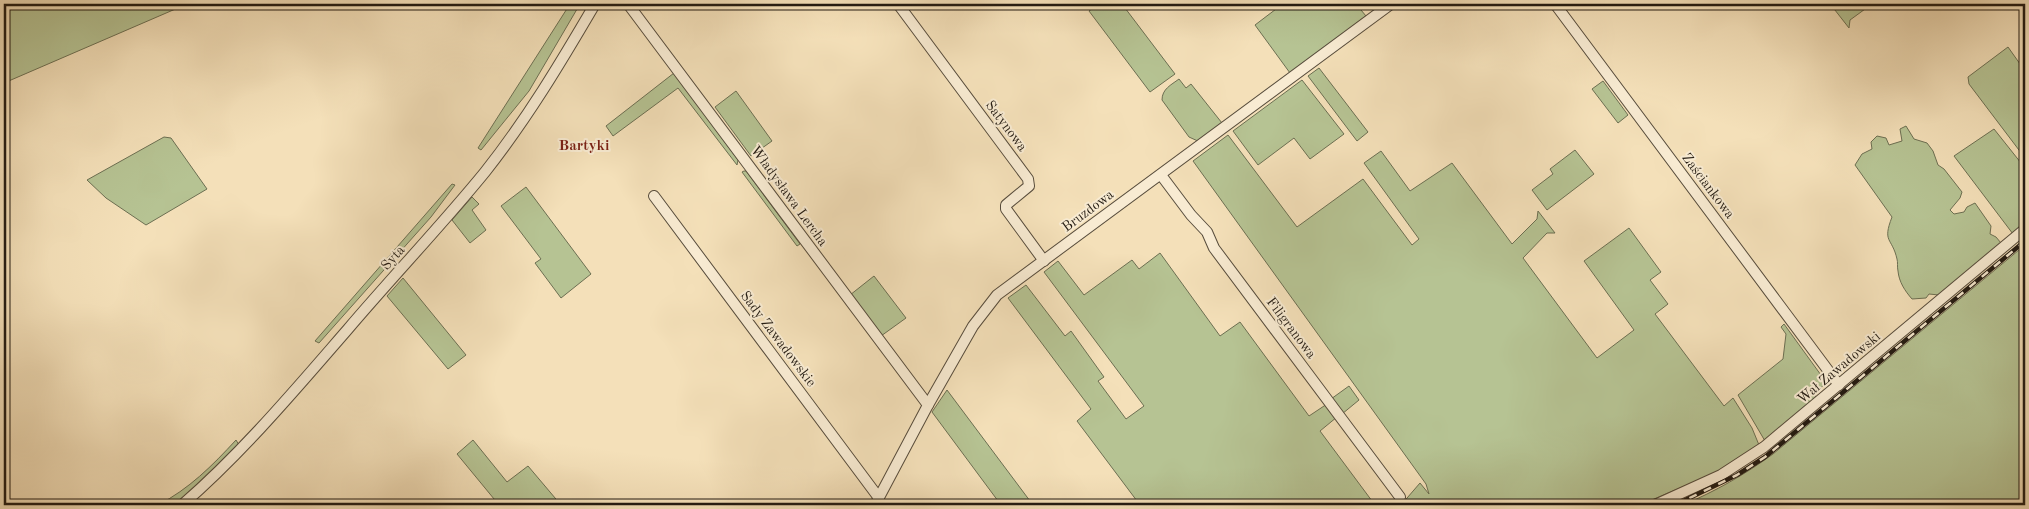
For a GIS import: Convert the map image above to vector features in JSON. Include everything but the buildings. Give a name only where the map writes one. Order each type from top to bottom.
[{"type":"street","name":"Syta","points":[[182,505],[227,463],[279,408],[422,246],[485,171],[532,108],[595,4]]},
{"type":"street","name":"Władysława Lercha","points":[[628,4],[928,405]]},
{"type":"street","name":"Satynowa","points":[[898,4],[1028,179],[1029,186],[1006,205],[1006,209],[1044,261]]},
{"type":"street","name":"Bruzdowa","points":[[877,502],[928,405],[973,326],[997,295],[1391,4]]},
{"type":"street","name":"Zaściankowa","points":[[1555,4],[1665,146],[1839,385]]},
{"type":"street","name":"Filigranowa","points":[[1161,175],[1191,215],[1207,232],[1214,248],[1400,497]]},
{"type":"street","name":"Sady Zawadowskie","points":[[654,196],[877,502]]},
{"type":"street","name":"Wał Zawadowski","points":[[1655,505],[1699,486],[1741,464],[1791,426],[2025,229]]},
{"type":"green space","points":[[4,4],[187,4],[4,83]]},
{"type":"green space","points":[[570,4],[580,4],[529,91],[481,150],[478,148]]},
{"type":"green space","points":[[1099,4],[1122,4],[1175,74],[1150,92],[1089,11]]},
{"type":"green space","points":[[1279,4],[1356,4],[1366,16],[1290,73],[1255,25],[1280,6]]},
{"type":"green space","points":[[1842,4],[1872,4],[1850,20],[1849,28],[1831,5],[1840,6]]},
{"type":"green space","points":[[2008,47],[2025,71],[2025,158],[1969,84],[1968,77]]},
{"type":"green space","points":[[1319,68],[1368,132],[1357,141],[1308,76]]},
{"type":"green space","points":[[674,73],[738,160],[737,165],[678,88],[613,136],[606,126]]},
{"type":"green space","points":[[1179,79],[1186,88],[1191,84],[1222,123],[1200,142],[1189,137],[1162,100],[1165,90]]},
{"type":"green space","points":[[1302,80],[1344,134],[1310,159],[1294,138],[1258,165],[1233,131]]},
{"type":"green space","points":[[1603,81],[1628,115],[1618,123],[1592,89]]},
{"type":"green space","points":[[736,91],[772,141],[751,156],[715,107]]},
{"type":"green space","points":[[1906,126],[1914,139],[1927,143],[1933,151],[1938,165],[1944,169],[1962,192],[1960,198],[1950,210],[1954,214],[1964,212],[1967,207],[1975,203],[1991,226],[1990,234],[2001,243],[1939,295],[1929,294],[1926,298],[1912,299],[1903,286],[1895,252],[1888,236],[1892,217],[1855,165],[1862,154],[1872,149],[1871,142],[1877,136],[1886,138],[1889,145],[1902,141],[1900,129]]},
{"type":"green space","points":[[1994,129],[2025,168],[2025,223],[2013,234],[1954,156]]},
{"type":"green space","points":[[1228,135],[1297,227],[1363,179],[1412,245],[1419,239],[1364,163],[1381,151],[1410,191],[1452,163],[1512,244],[1537,219],[1538,211],[1555,233],[1547,233],[1523,258],[1597,358],[1634,330],[1584,261],[1629,228],[1661,272],[1650,280],[1668,304],[1655,314],[1724,406],[1733,398],[1752,428],[1759,445],[1715,473],[1640,505],[1401,505],[1420,483],[1429,494],[1426,484],[1193,161]]},
{"type":"green space","points":[[164,137],[171,138],[207,189],[146,225],[106,198],[87,180]]},
{"type":"green space","points":[[1575,150],[1594,174],[1547,210],[1532,190],[1553,174],[1550,169]]},
{"type":"green space","points":[[746,171],[800,244],[797,246],[742,172]]},
{"type":"green space","points":[[452,184],[455,185],[431,217],[319,343],[315,341]]},
{"type":"green space","points":[[526,187],[591,274],[561,298],[535,263],[541,259],[501,206]]},
{"type":"green space","points":[[472,197],[479,204],[472,210],[486,230],[470,243],[452,220]]},
{"type":"green space","points":[[2025,245],[2025,505],[1683,505],[1730,482],[1773,454]]},
{"type":"green space","points":[[1160,253],[1220,336],[1240,322],[1309,416],[1327,404],[1337,417],[1320,431],[1375,505],[1140,505],[1077,421],[1091,409],[1008,298],[1026,285],[1065,336],[1071,331],[1104,377],[1098,381],[1126,419],[1144,406],[1044,272],[1058,261],[1084,295],[1132,260],[1139,269]]},
{"type":"green space","points":[[874,276],[906,318],[881,336],[850,295]]},
{"type":"green space","points":[[403,278],[466,355],[448,369],[387,296]]},
{"type":"green space","points":[[1784,324],[1826,382],[1815,395],[1816,398],[1765,441],[1738,395],[1783,359],[1786,334],[1781,327]]},
{"type":"green space","points":[[1349,386],[1359,400],[1342,414],[1331,399]]},
{"type":"green space","points":[[947,390],[1033,505],[1001,505],[932,412]]},
{"type":"green space","points":[[236,440],[239,445],[183,499],[175,505],[158,505],[180,492],[200,476]]},
{"type":"green space","points":[[473,440],[507,482],[528,466],[561,505],[499,505],[457,454]]},
{"type":"railway","points":[[1675,505],[1737,475],[1765,457],[2025,241]]},
{"type":"district","name":"Bartyki","points":[[584,146]]}]
